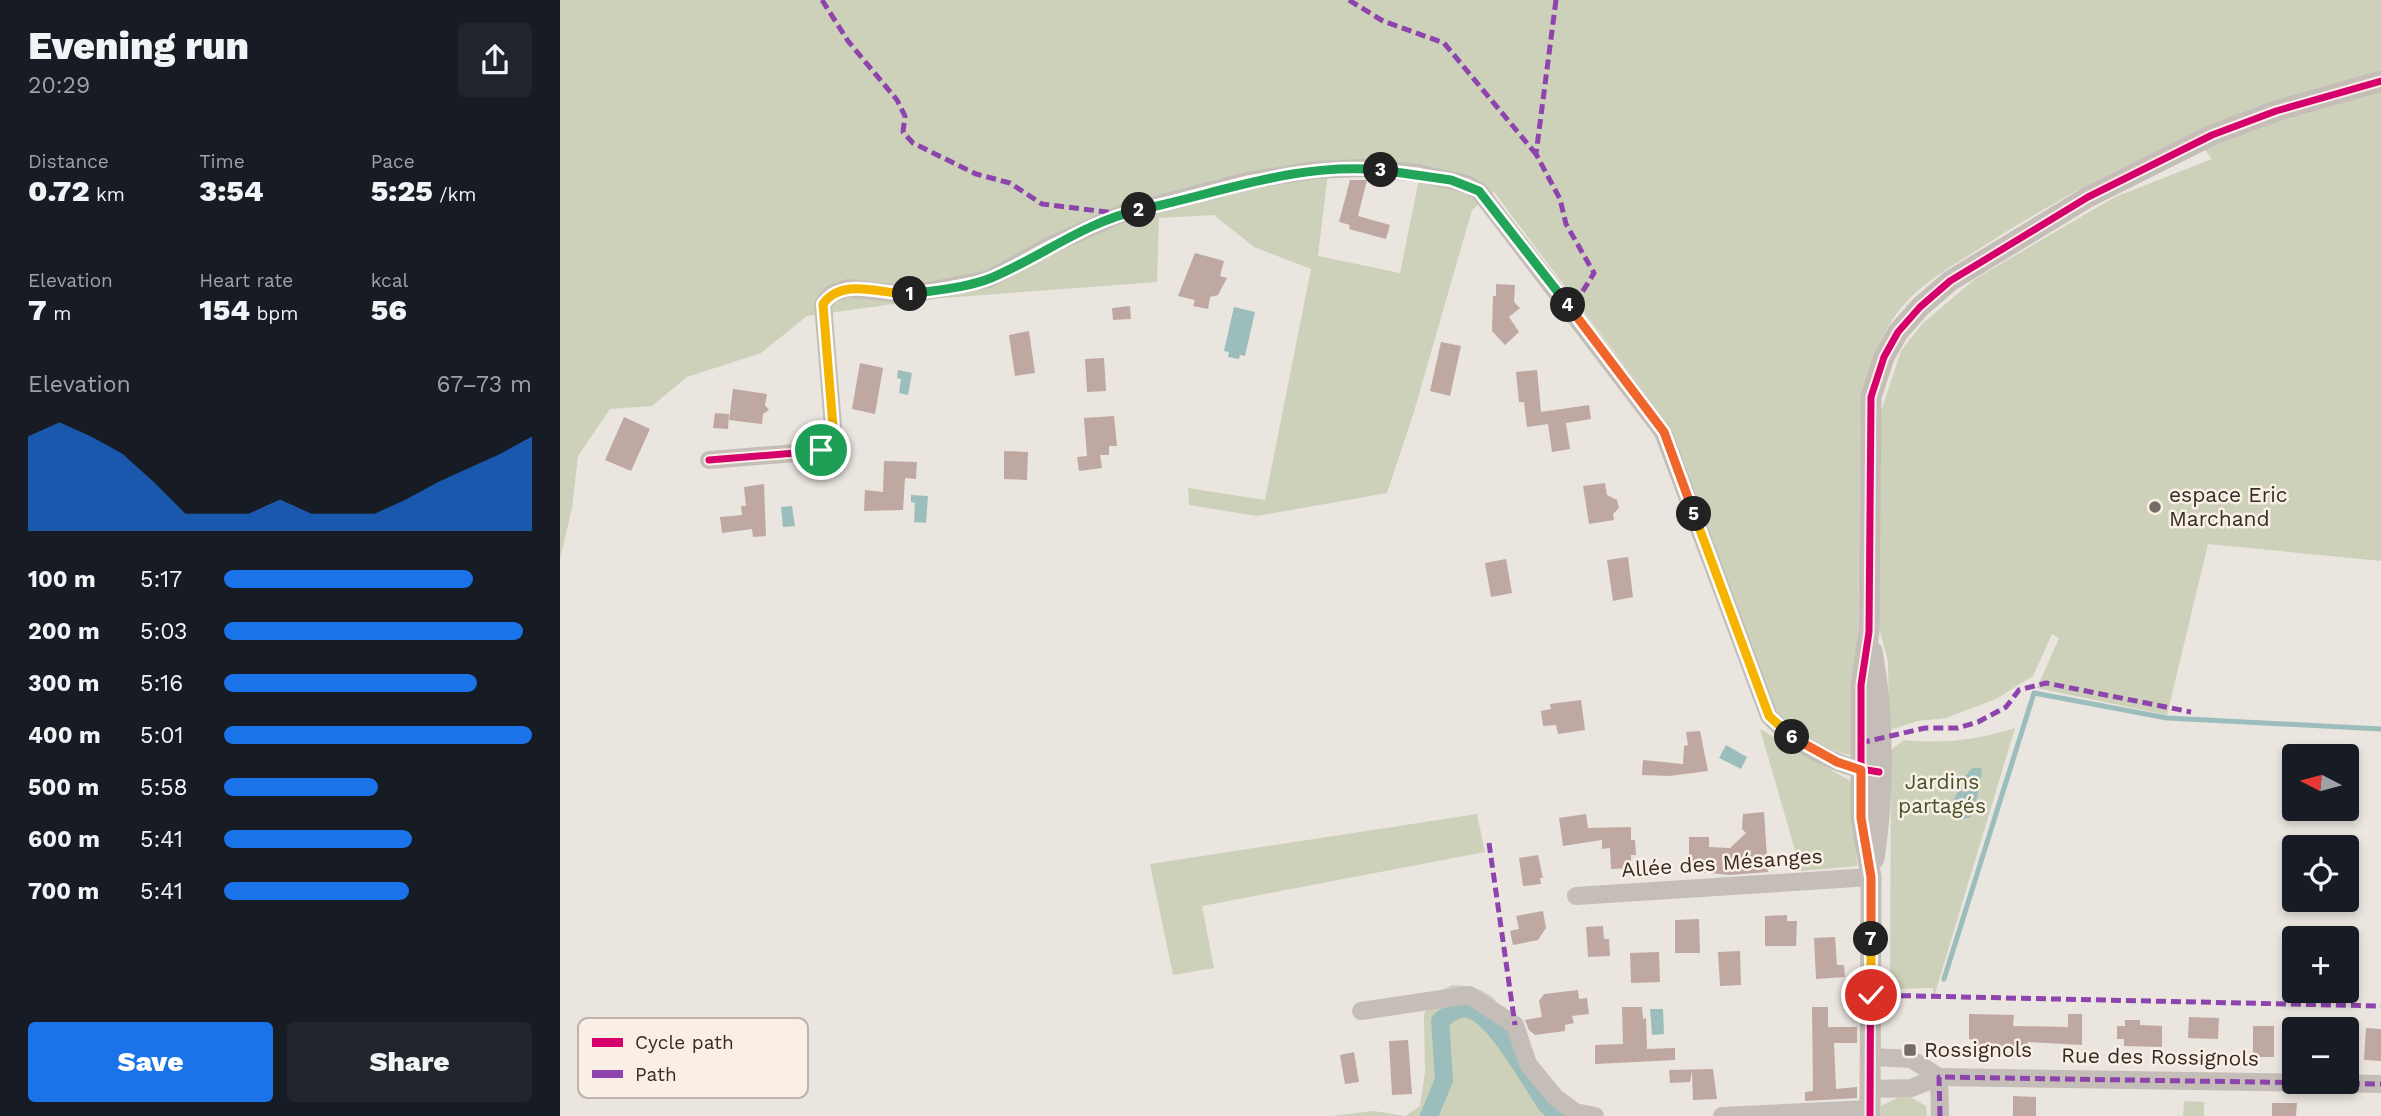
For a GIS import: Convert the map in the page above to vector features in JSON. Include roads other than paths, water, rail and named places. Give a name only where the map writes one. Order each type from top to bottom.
[{"type":"street","points":[[1870,1105],[1871,877],[1861,818],[1870,771],[1861,684],[1868,632],[1871,397],[1884,357],[1898,332],[1920,307],[1951,281],[2012,242],[2149,164],[2212,135],[2276,111],[2381,81]]},
{"type":"street","points":[[709,460],[821,450],[834,439],[823,304],[831,294],[848,288],[908,295],[989,279],[1051,245],[1122,214],[1247,181],[1316,170],[1363,168],[1418,173],[1451,180],[1479,191],[1664,432],[1769,716],[1786,734],[1837,762],[1870,771]]},
{"type":"street","name":"Allée des Mésanges","points":[[1576,896],[1871,877]]},
{"type":"street","points":[[1362,1011],[1469,995],[1515,1025],[1528,1064],[1555,1097],[1575,1112],[1595,1116]]},
{"type":"street","points":[[1871,1057],[1911,1059],[1939,1077],[1940,1116]]},
{"type":"street","name":"Rue des Rossignols","points":[[1722,1116],[1870,1105],[1939,1077],[2381,1084]]},
{"type":"water","points":[[1234,307],[1255,312],[1245,356],[1240,355],[1239,359],[1228,357],[1229,352],[1224,351]]},
{"type":"water","points":[[898,370],[912,373],[908,395],[899,393],[901,379],[897,378]]},
{"type":"water","points":[[911,495],[928,496],[926,523],[914,522],[915,503],[911,502]]},
{"type":"water","points":[[792,506],[795,526],[783,527],[781,507]]},
{"type":"water","points":[[1726,745],[1747,757],[1741,769],[1719,758]]},
{"type":"water","points":[[1973,768],[1981,768],[1982,773],[1975,808],[1971,817],[1964,819],[1955,816],[1950,806],[1966,775]]},
{"type":"water","points":[[1650,1009],[1663,1009],[1664,1034],[1652,1035]]},
{"type":"waterway","points":[[1944,979],[2034,693],[2167,718],[2381,729]]},
{"type":"waterway","points":[[1429,1116],[1444,1080],[1440,1021],[1464,1008],[1478,1014],[1500,1035],[1546,1104],[1558,1116]]},
{"type":"place","name":"espace Eric Marchand","points":[[2155,507]]},
{"type":"place","name":"Rossignols","points":[[1910,1050]]},
{"type":"park label","name":"Jardins partagés","points":[[1942,794]]}]
